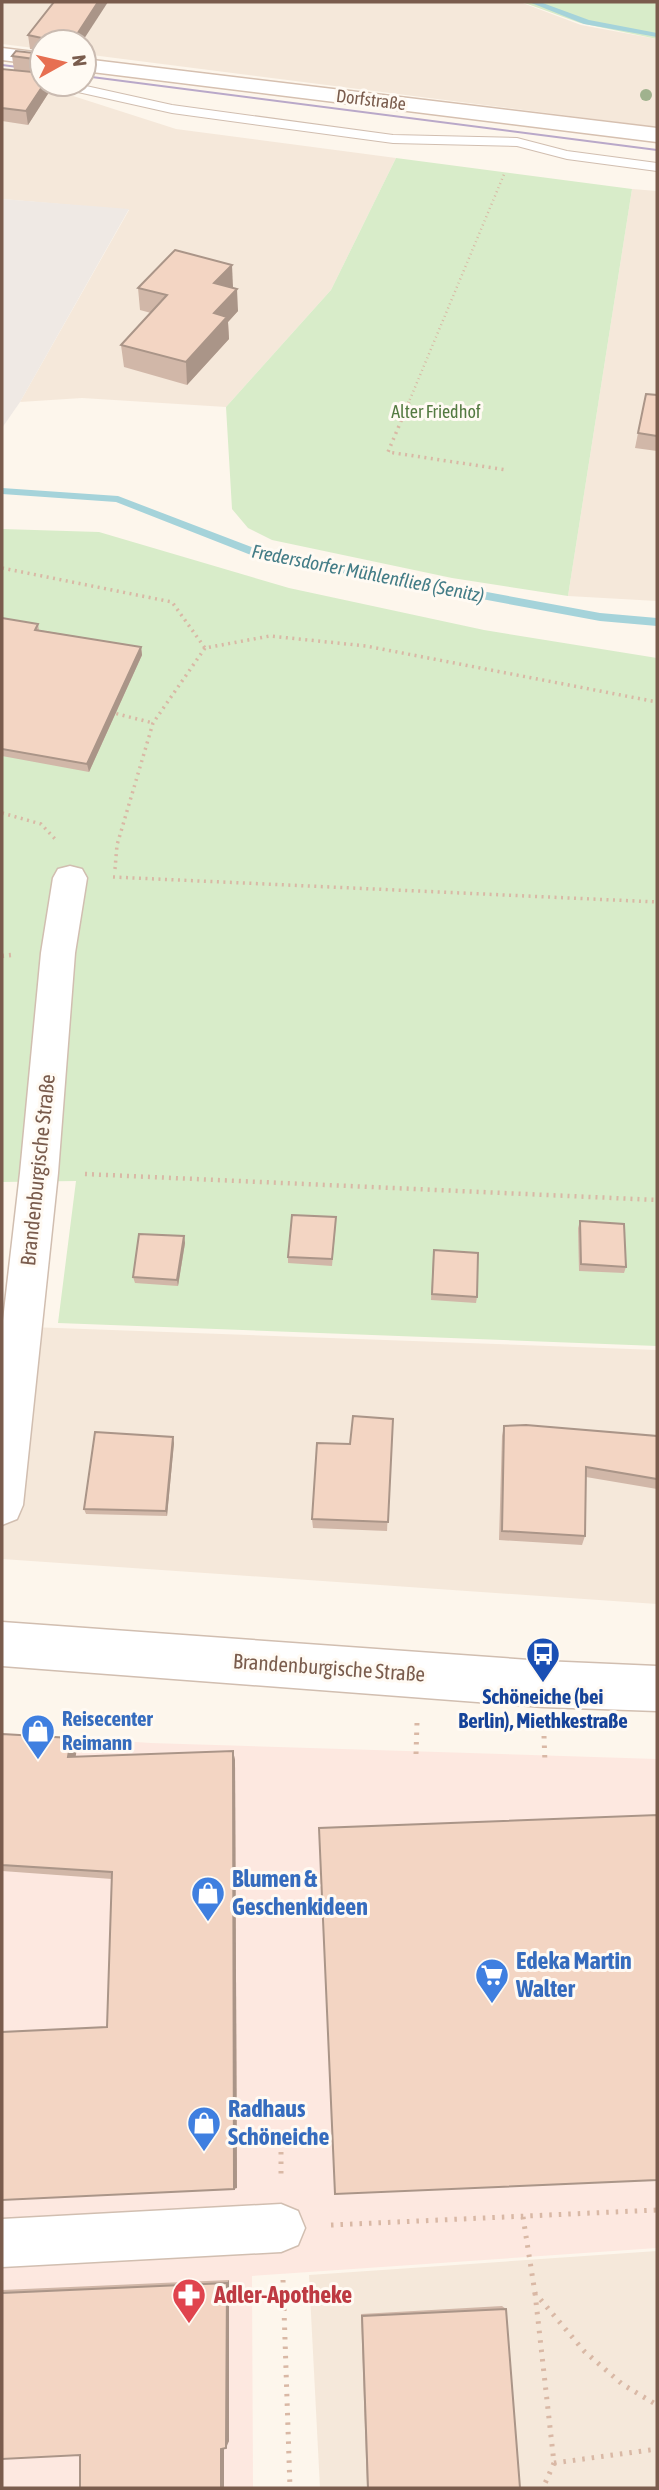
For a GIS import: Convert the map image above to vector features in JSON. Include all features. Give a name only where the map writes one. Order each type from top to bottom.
[{"type":"street","points":[[2,54],[28,57]]},
{"type":"street","name":"Dorfstraße","points":[[98,67],[657,135]]},
{"type":"street","name":"Brandenburgische Straße","points":[[2,1505],[39,1174],[58,953],[70,878]]},
{"type":"street","name":"Brandenburgische Straße","points":[[2,1644],[543,1684],[657,1689]]},
{"type":"street","points":[[2,2243],[281,2228]]},
{"type":"lane","points":[[98,92],[172,109],[393,139],[517,142],[567,155],[657,167]]},
{"type":"lane","points":[[517,142],[527,120]]},
{"type":"path","points":[[507,470],[387,452],[517,142]]},
{"type":"path","points":[[2,568],[172,602],[205,648]]},
{"type":"path","points":[[114,877],[117,845],[153,723],[205,648],[270,636],[366,646],[657,702]]},
{"type":"path","points":[[103,710],[153,723]]},
{"type":"path","points":[[2,813],[41,824],[61,845],[70,878],[114,877],[657,902]]},
{"type":"path","points":[[39,1174],[657,1200]]},
{"type":"path","points":[[416,1754],[417,1712]]},
{"type":"path","points":[[544,1731],[545,1763]]},
{"type":"path","points":[[281,2133],[281,2228],[290,2488]]},
{"type":"path","points":[[281,2228],[657,2210]]},
{"type":"path","points":[[523,2217],[535,2293],[554,2462],[543,2488]]},
{"type":"path","points":[[535,2293],[584,2351],[622,2384],[657,2405]]},
{"type":"path","points":[[554,2462],[657,2449]]},
{"type":"shaded area","points":[[2,2],[520,2],[581,25],[657,39],[657,127],[98,56],[98,28],[28,28],[28,47],[2,44]]},
{"type":"shaded area","points":[[2,82],[28,85],[28,98],[79,98],[176,129],[396,158],[331,290],[226,407],[82,398],[20,402],[129,210],[2,199]]},
{"type":"shaded area","points":[[632,189],[657,191],[657,601],[568,596]]},
{"type":"shaded area","points":[[2,199],[129,209],[20,402],[2,428]]},
{"type":"shaded area","points":[[2,1326],[657,1350],[657,1604],[2,1559]]},
{"type":"shaded area","points":[[2,1733],[151,1743],[657,1759],[657,2248],[252,2276],[253,2488],[2,2488]]},
{"type":"shaded area","points":[[657,2251],[657,2488],[320,2488],[309,2275]]},
{"type":"green space","points":[[522,2],[657,2],[657,39],[580,23]]},
{"type":"green space","name":"Alter Friedhof","points":[[396,158],[632,189],[568,596],[452,578],[272,540],[248,528],[232,509],[226,407],[331,290]]},
{"type":"green space","points":[[2,529],[99,532],[289,588],[484,630],[657,658],[657,1346],[58,1323],[76,1181],[2,1182]]},
{"type":"building","points":[[54,2],[98,2],[81,28],[34,28]]},
{"type":"building","points":[[16,51],[28,52],[28,58],[12,56]]},
{"type":"building","points":[[2,69],[28,72],[28,98],[35,98],[26,111],[2,108]]},
{"type":"building","points":[[175,250],[232,265],[214,283],[237,289],[214,313],[227,317],[186,362],[121,345],[167,295],[138,288]]},
{"type":"building","points":[[646,394],[657,395],[657,436],[638,433]]},
{"type":"building","points":[[2,618],[38,624],[35,630],[141,647],[87,764],[2,749]]},
{"type":"building","points":[[292,1215],[336,1217],[332,1259],[288,1257]]},
{"type":"building","points":[[580,1221],[624,1224],[626,1267],[581,1264]]},
{"type":"building","points":[[139,1234],[184,1236],[177,1280],[133,1277]]},
{"type":"building","points":[[434,1250],[478,1253],[477,1297],[432,1294]]},
{"type":"building","points":[[353,1416],[393,1419],[388,1522],[312,1519],[317,1443],[350,1444]]},
{"type":"building","points":[[526,1425],[657,1436],[657,1479],[586,1467],[585,1536],[502,1531],[504,1426]]},
{"type":"building","points":[[95,1432],[173,1437],[166,1511],[84,1509]]},
{"type":"building","points":[[2,1734],[71,1738],[68,1757],[233,1751],[234,2189],[2,2200],[2,2032],[107,2027],[112,1872],[2,1865]]},
{"type":"building","name":"Edeka Martin Walter","points":[[657,1815],[657,2180],[335,2194],[319,1828]]},
{"type":"building","points":[[227,2283],[226,2448],[221,2449],[221,2488],[80,2488],[80,2455],[2,2459],[2,2293]]},
{"type":"building","points":[[506,2309],[520,2488],[368,2488],[362,2316]]},
{"type":"waterway","points":[[533,2],[587,22],[657,35]]},
{"type":"waterway","name":"Fredersdorfer Mühlenfließ (Senitz)","points":[[2,491],[118,499],[256,553],[600,617],[657,622]]},
{"type":"tram line","points":[[2,65],[28,68]]},
{"type":"tram line","points":[[98,78],[657,150]]},
{"type":"place","name":"Schöneiche (bei Berlin), Miethkestraße","points":[[543,1684]]},
{"type":"place","name":"Reisecenter Reimann","points":[[38,1761]]},
{"type":"place","name":"Blumen & Geschenkideen","points":[[208,1923]]},
{"type":"place","name":"Edeka Martin Walter","points":[[492,2005]]},
{"type":"place","name":"Radhaus Schöneiche","points":[[204,2153]]},
{"type":"place","name":"Adler-Apotheke","points":[[189,2325]]}]
